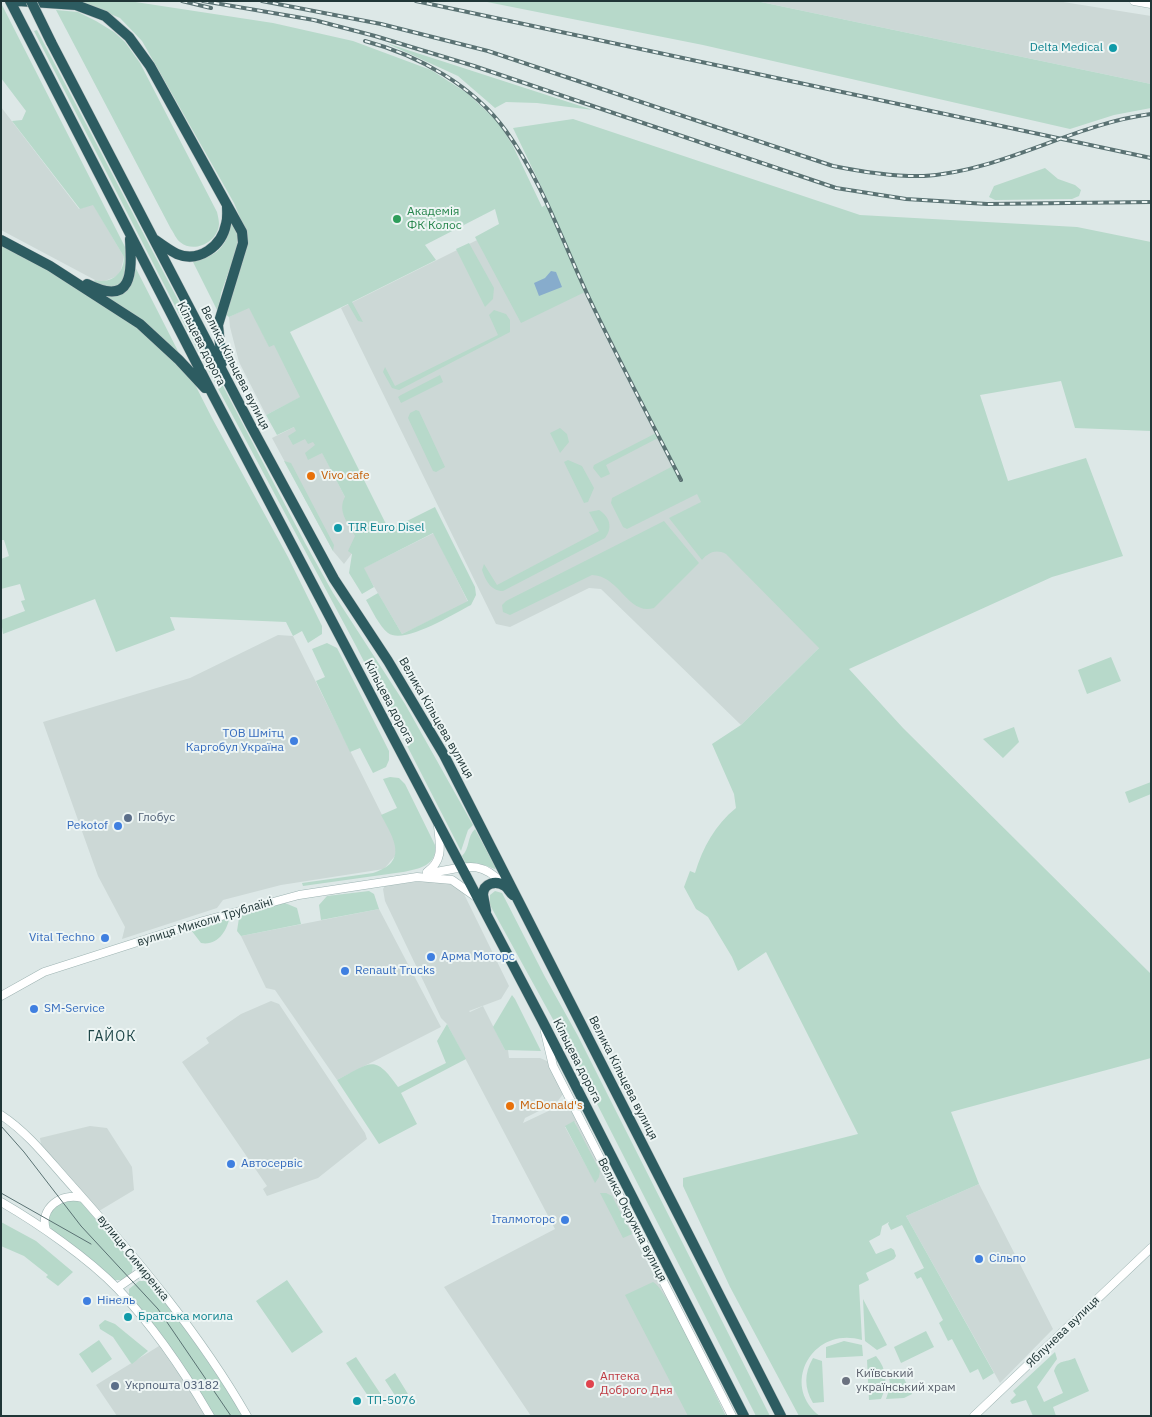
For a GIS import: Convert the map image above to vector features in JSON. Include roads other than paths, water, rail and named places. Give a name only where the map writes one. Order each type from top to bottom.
[{"type":"highway","name":"Кільцева дорога","points":[[10,1],[214,397],[542,1020],[744,1416]]},
{"type":"highway","points":[[18,1],[76,5],[105,16],[129,37],[150,66],[227,204],[242,232],[243,243],[218,325],[218,348],[224,376]]},
{"type":"highway","name":"Велика Кільцева вулиця","points":[[31,1],[224,376],[334,579],[388,661],[444,755],[782,1416]]},
{"type":"highway","points":[[154,239],[178,254],[189,256],[202,254],[214,248],[223,234],[227,223],[227,204]]},
{"type":"highway","points":[[1,240],[103,291],[118,290],[130,280],[130,235]]},
{"type":"highway","points":[[50,266],[148,330],[214,397]]},
{"type":"highway","points":[[488,920],[483,894],[485,888],[494,882],[505,886],[521,906]]},
{"type":"street","points":[[1134,1],[1151,4]]},
{"type":"street","points":[[421,876],[433,868],[439,859],[441,852],[438,824]]},
{"type":"street","points":[[421,876],[471,866],[486,869],[505,886]]},
{"type":"street","name":"вулиця Миколи Трублаїні","points":[[1,996],[44,972],[275,900],[421,876],[452,880],[476,897]]},
{"type":"street","name":"Велика Окружна вулиця","points":[[542,1020],[553,1066],[732,1416]]},
{"type":"street","name":"вулиця Симиренка","points":[[1,1115],[29,1138],[143,1270],[192,1332],[247,1416]]},
{"type":"street","points":[[46,1230],[44,1217],[58,1201],[69,1196],[82,1198]]},
{"type":"street","points":[[1,1202],[46,1230],[117,1288],[173,1360],[210,1416]]},
{"type":"street","name":"Яблунева вулиця","points":[[974,1416],[1151,1248]]},
{"type":"street","points":[[117,1288],[143,1270]]},
{"type":"water","points":[[551,271],[556,272],[562,287],[539,296],[534,283],[545,278]]},
{"type":"tram line","points":[[1,1126],[24,1152],[81,1226],[158,1309],[231,1416]]},
{"type":"tram line","points":[[1,1193],[91,1244]]},
{"type":"railway","points":[[182,1],[211,8]]},
{"type":"railway","points":[[203,1],[314,20],[375,36],[474,66],[836,188],[906,199],[987,204],[1151,202]]},
{"type":"railway","points":[[262,1],[381,24],[488,51],[833,166],[878,174],[924,176],[982,166],[1094,127],[1122,119],[1151,114]]},
{"type":"railway","points":[[416,1],[1151,158]]},
{"type":"railway","points":[[365,41],[405,55],[443,74],[478,100],[506,131],[519,150],[541,191],[600,321],[681,480]]},
{"type":"place","name":"Delta Medical","points":[[1113,48]]},
{"type":"place","name":"Академія ФК Колос","points":[[397,219]]},
{"type":"place","name":"Vivo cafe","points":[[311,476]]},
{"type":"place","name":"TIR Euro Disel","points":[[338,528]]},
{"type":"place","name":"ТОВ Шмітц Каргобул Україна","points":[[294,741]]},
{"type":"place","name":"Глобус","points":[[128,818]]},
{"type":"place","name":"Pekotof","points":[[118,826]]},
{"type":"place","name":"Vital Techno","points":[[105,938]]},
{"type":"place","name":"Арма Моторс","points":[[431,957]]},
{"type":"place","name":"Renault Trucks","points":[[345,971]]},
{"type":"place","name":"SM-Service","points":[[34,1009]]},
{"type":"place","name":"McDonald's","points":[[510,1106]]},
{"type":"place","name":"Автосервіс","points":[[231,1164]]},
{"type":"place","name":"Італмоторс","points":[[565,1220]]},
{"type":"place","name":"Сільпо","points":[[979,1259]]},
{"type":"place","name":"Нінель","points":[[87,1301]]},
{"type":"place","name":"Братська могила","points":[[128,1317]]},
{"type":"place","name":"Київський український храм","points":[[846,1381]]},
{"type":"place","name":"Аптека Доброго Дня","points":[[590,1384]]},
{"type":"place","name":"Укрпошта 03182","points":[[115,1386]]},
{"type":"place","name":"ТП-5076","points":[[357,1401]]},
{"type":"district","name":"ГАЙОК","points":[[112,1037]]}]
